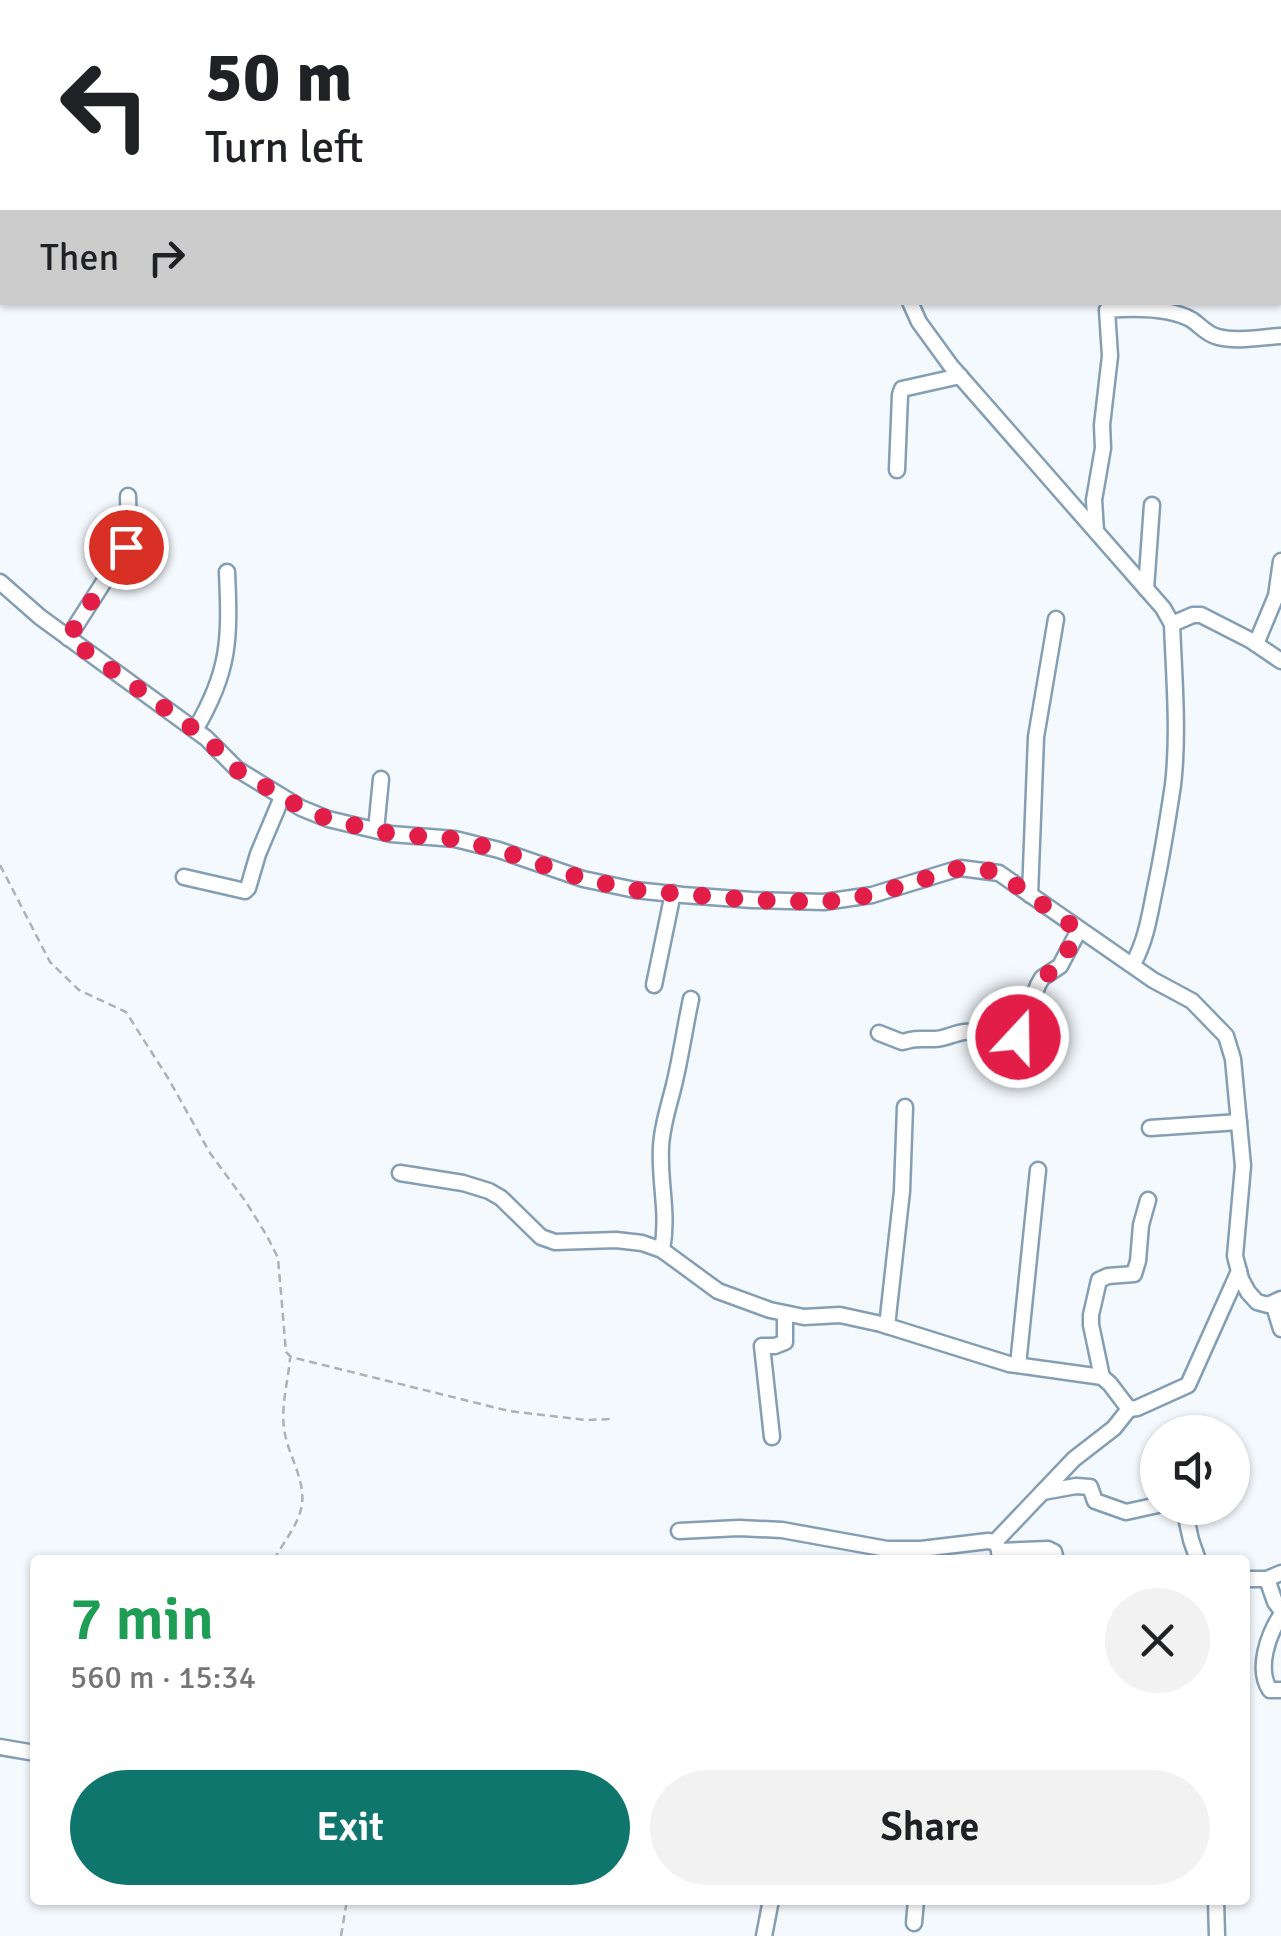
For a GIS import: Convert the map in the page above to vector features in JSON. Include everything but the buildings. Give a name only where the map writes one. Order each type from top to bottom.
[{"type":"street","points":[[911,305],[919,322],[960,376],[1163,608],[1172,624],[1173,784],[1150,920],[1133,964]]},
{"type":"street","points":[[1096,532],[1094,500],[1103,448],[1110,356],[1106,306],[1174,315],[1191,320],[1216,337],[1281,336]]},
{"type":"street","points":[[897,470],[902,389],[960,376]]},
{"type":"street","points":[[68,638],[126,547],[130,532],[128,496]]},
{"type":"street","points":[[1146,590],[1152,504]]},
{"type":"street","points":[[1256,644],[1276,596],[1281,562]]},
{"type":"street","points":[[195,730],[225,661],[229,639],[227,572]]},
{"type":"street","points":[[0,582],[68,638],[195,730],[237,770],[328,819],[376,830],[455,839],[584,879],[672,894],[824,902],[872,895],[960,868],[999,873],[1078,930],[1192,1001],[1226,1036],[1233,1059],[1242,1166],[1236,1256],[1248,1292],[1257,1302],[1268,1305],[1277,1301],[1281,1329]]},
{"type":"street","points":[[1172,624],[1201,615],[1281,662]]},
{"type":"street","points":[[1030,895],[1036,737],[1056,619]]},
{"type":"street","points":[[376,830],[381,780]]},
{"type":"street","points":[[184,877],[248,888],[282,797]]},
{"type":"street","points":[[654,985],[672,894]]},
{"type":"street","points":[[878,1033],[902,1042],[914,1038],[934,1040],[968,1031],[1015,1040],[1042,978],[1060,966],[1078,930]]},
{"type":"street","points":[[662,1250],[666,1214],[661,1142],[691,999]]},
{"type":"street","points":[[887,1326],[902,1191],[904,1107]]},
{"type":"street","points":[[1150,1128],[1239,1122]]},
{"type":"street","points":[[1018,1366],[1038,1170]]},
{"type":"street","points":[[400,1173],[489,1191],[541,1236],[555,1242],[616,1240],[662,1250],[718,1291],[785,1314],[840,1315],[1018,1366],[1102,1377]]},
{"type":"street","points":[[1129,1410],[1102,1377],[1091,1325],[1100,1280],[1134,1274],[1148,1200]]},
{"type":"street","points":[[998,1551],[1043,1492],[1129,1410],[1188,1385],[1239,1270]]},
{"type":"street","points":[[772,1436],[762,1346],[784,1342],[785,1314]]},
{"type":"street","points":[[1043,1492],[1090,1487],[1095,1501],[1126,1512],[1140,1508]]},
{"type":"street","points":[[1188,1525],[1196,1555]]},
{"type":"street","points":[[679,1531],[782,1530],[887,1549],[976,1542],[998,1551],[1048,1549],[1055,1555]]},
{"type":"street","points":[[1274,1576],[1275,1602],[1281,1612],[1267,1639],[1264,1677],[1270,1690],[1281,1690]]},
{"type":"street","points":[[0,1747],[30,1752]]},
{"type":"street","points":[[764,1936],[770,1905]]},
{"type":"street","points":[[914,1924],[916,1905]]},
{"type":"street","points":[[1216,1905],[1217,1936]]},
{"type":"path","points":[[0,865],[50,962],[79,990],[126,1012],[210,1153],[267,1236],[278,1258],[284,1341],[290,1357],[509,1411],[611,1419]]},
{"type":"path","points":[[277,1555],[299,1516],[302,1502],[300,1476],[284,1425],[290,1357]]},
{"type":"path","points":[[341,1936],[345,1905]]},
{"type":"route","points":[[126,547],[68,638],[206,738],[257,784],[328,819],[391,834],[455,839],[584,879],[635,890],[824,902],[872,895],[960,868],[999,873],[1078,930],[1060,966],[1038,985],[1018,1037]]}]
